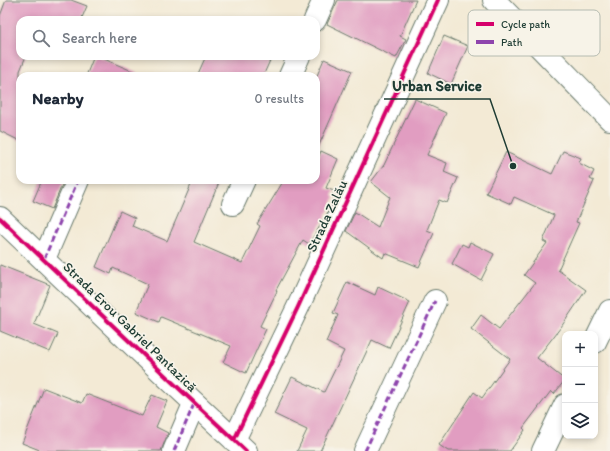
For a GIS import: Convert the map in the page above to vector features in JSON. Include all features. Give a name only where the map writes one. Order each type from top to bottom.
[{"type":"street","points":[[317,16],[324,0]]},
{"type":"street","name":"Strada Zalău","points":[[240,446],[298,307],[438,0]]},
{"type":"street","points":[[494,0],[504,10]]},
{"type":"street","points":[[549,56],[610,119]]},
{"type":"street","points":[[292,72],[297,60]]},
{"type":"street","points":[[44,260],[76,184]]},
{"type":"street","points":[[233,204],[242,184]]},
{"type":"street","name":"Strada Erou Gabriel Pantazică","points":[[0,218],[194,404],[240,446]]},
{"type":"street","points":[[365,451],[435,302]]},
{"type":"street","points":[[598,336],[610,311]]},
{"type":"street","points":[[174,451],[194,404]]},
{"type":"street","points":[[543,451],[562,411]]},
{"type":"building","points":[[6,0],[71,0],[87,6],[83,16],[16,16],[16,60],[24,60],[20,72],[16,72],[16,139],[0,131],[0,16]]},
{"type":"building","points":[[338,0],[416,0],[400,36],[406,39],[396,58],[327,24]]},
{"type":"building","points":[[444,36],[468,46],[451,84],[428,73]]},
{"type":"building","points":[[324,59],[352,71],[320,143],[320,72],[319,72]]},
{"type":"building","points":[[92,60],[106,60],[135,72],[88,72]]},
{"type":"building","points":[[204,60],[270,60],[265,72],[199,72]]},
{"type":"building","points":[[415,99],[446,113],[427,155],[447,163],[444,172],[458,178],[447,203],[439,200],[427,230],[434,233],[419,267],[385,253],[383,258],[346,231],[355,212],[378,227],[390,197],[371,182],[384,165]]},
{"type":"building","points":[[321,151],[338,159],[326,188],[334,191],[332,196],[334,198],[326,216],[309,244],[303,240],[276,290],[277,291],[260,326],[266,329],[246,373],[223,362],[231,346],[161,317],[159,322],[136,312],[148,284],[113,268],[111,274],[96,267],[120,211],[135,218],[132,226],[167,241],[191,184],[218,184],[194,242],[242,263],[260,226],[257,224],[282,184],[320,184]]},
{"type":"building","points":[[563,151],[581,158],[579,163],[594,171],[590,179],[594,181],[576,222],[579,223],[558,270],[586,290],[561,327],[537,358],[562,378],[562,384],[554,394],[551,391],[523,428],[525,430],[510,451],[448,451],[439,445],[474,392],[482,398],[510,359],[471,329],[481,315],[499,329],[535,283],[524,275],[547,243],[543,241],[554,215],[514,197],[511,204],[486,193],[506,152],[552,174]]},
{"type":"building","points":[[40,184],[62,184],[52,209],[33,201]]},
{"type":"building","points":[[470,242],[494,254],[481,280],[452,264],[462,244],[468,247]]},
{"type":"building","points":[[0,265],[50,285],[34,324],[58,334],[50,352],[0,331]]},
{"type":"building","points":[[347,282],[375,295],[378,287],[410,302],[389,348],[372,340],[320,451],[297,451],[307,430],[274,414],[292,377],[324,392],[344,351],[326,342],[338,315],[333,313]]},
{"type":"building","points":[[44,388],[82,403],[86,394],[142,416],[152,395],[167,401],[156,427],[168,433],[161,451],[42,451],[22,443]]},
{"type":"marked path","points":[[44,259],[76,184]]},
{"type":"marked path","points":[[365,451],[435,301]]},
{"type":"marked path","points":[[174,451],[194,404]]},
{"type":"cycle path","points":[[234,440],[298,307],[438,0]]},
{"type":"cycle path","points":[[0,218],[246,451]]},
{"type":"place","name":"Urban Service","points":[[513,166]]}]
